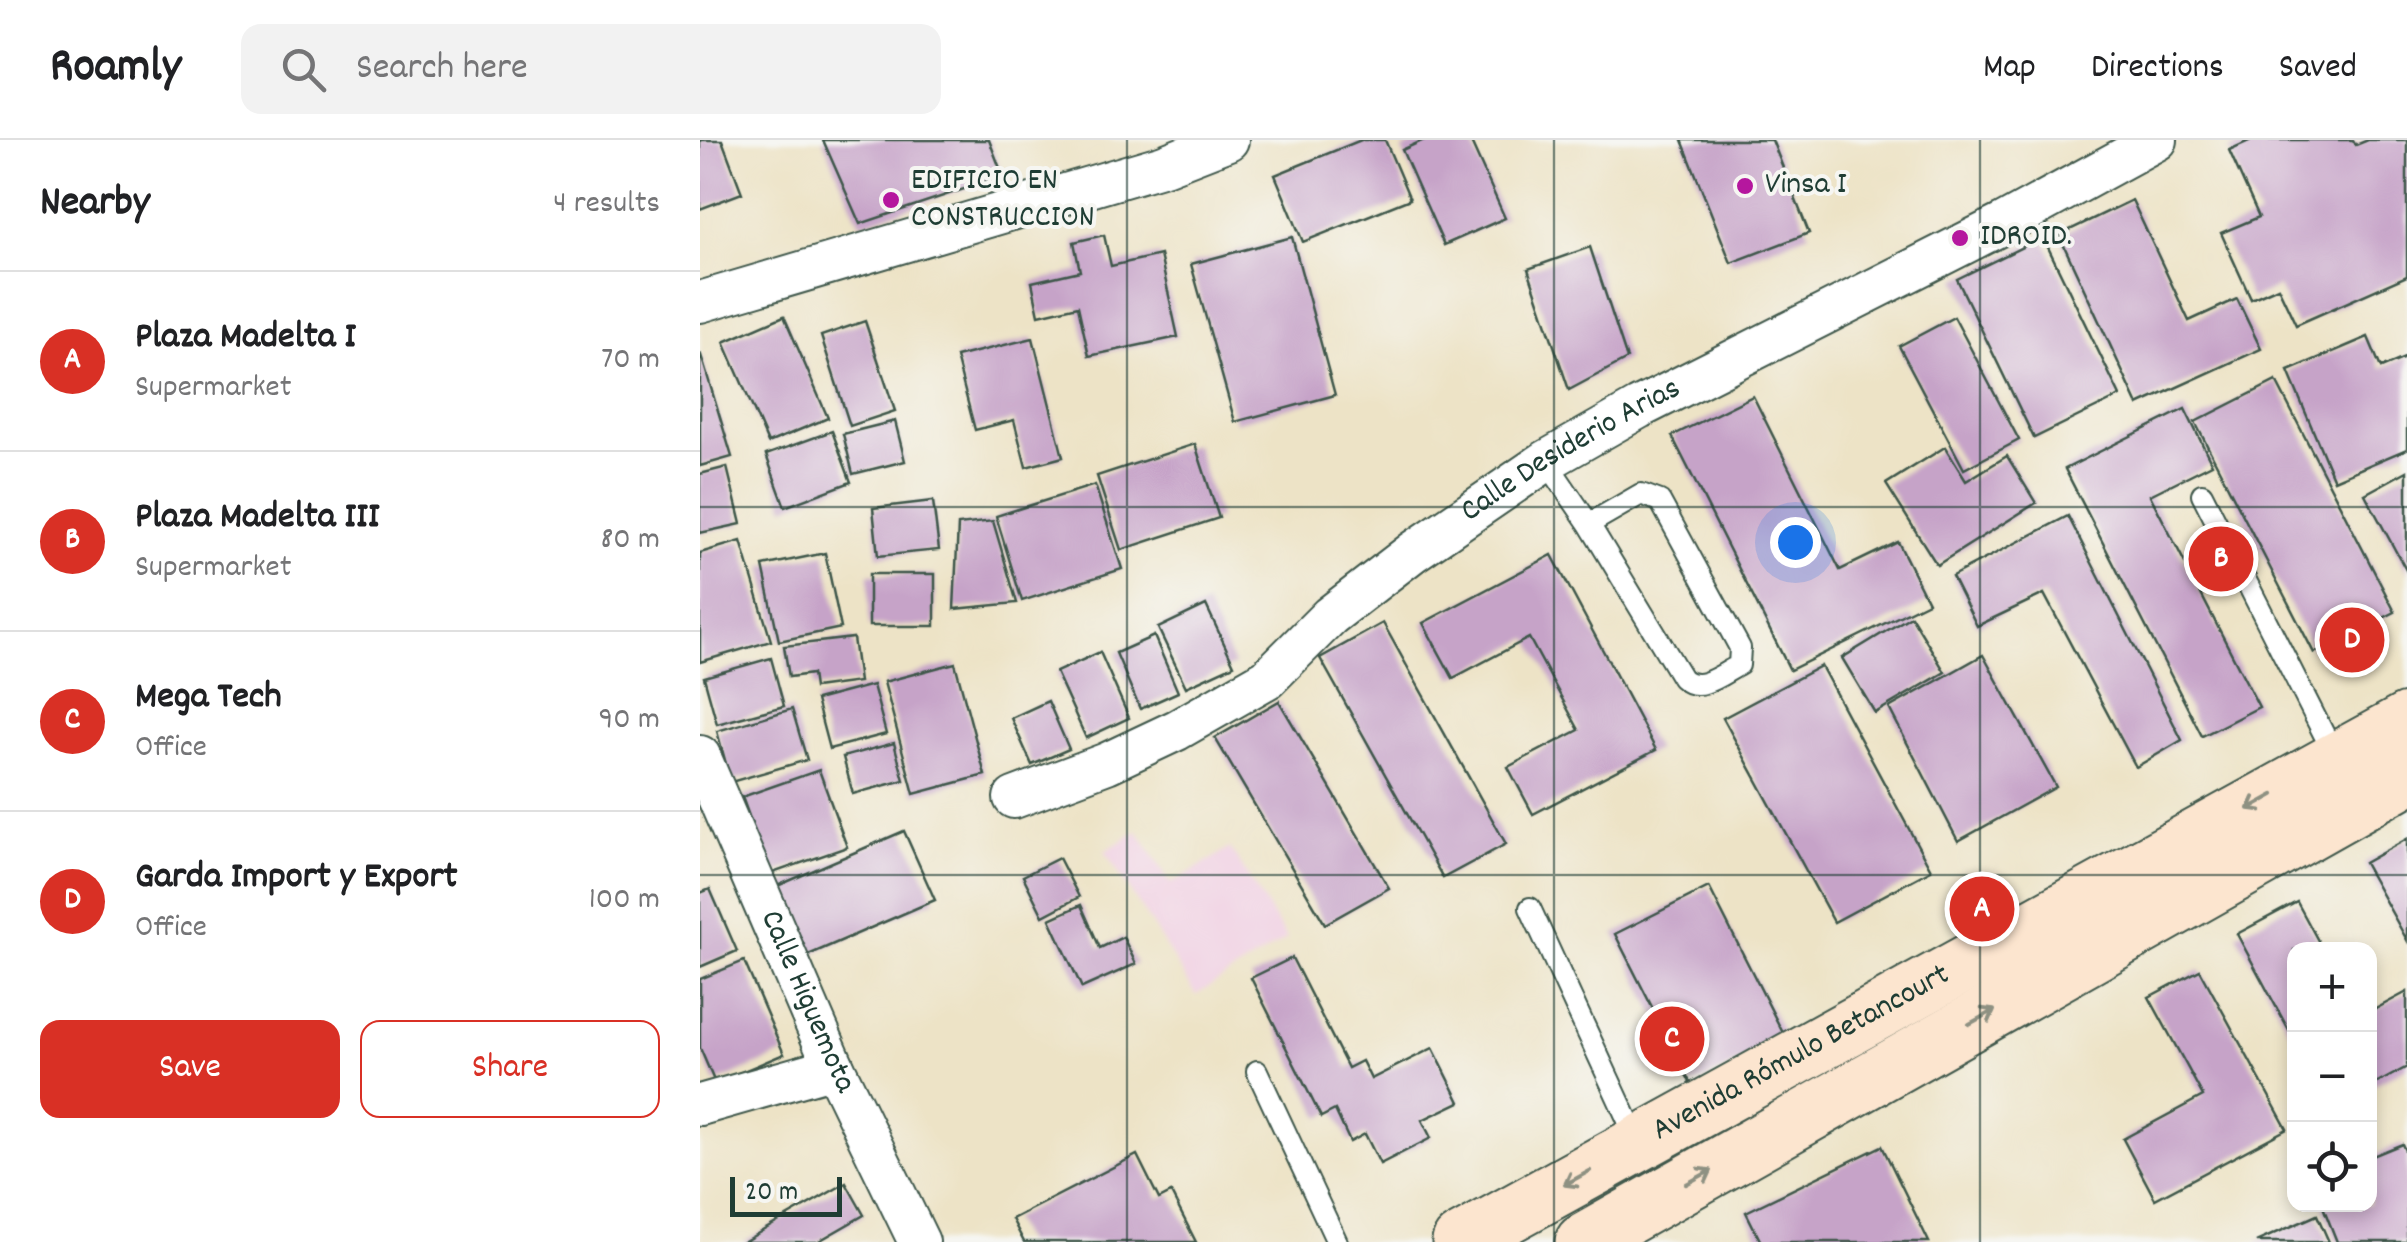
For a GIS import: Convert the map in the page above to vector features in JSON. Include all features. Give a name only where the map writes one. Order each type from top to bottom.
[{"type":"main road","name":"Avenida Rómulo Betancourt","points":[[1460,1242],[2407,721]]},
{"type":"main road","name":"Avenida Rómulo Betancourt","points":[[1584,1242],[2407,776]]},
{"type":"street","points":[[700,302],[1164,165],[1228,140]]},
{"type":"street","name":"Calle Desiderio Arias","points":[[1014,798],[1107,764],[1268,678],[1330,616],[1412,552],[1546,461],[1639,408],[2004,224],[2157,140]]},
{"type":"street","name":"Calle Higuemota","points":[[700,756],[834,1067],[919,1242]]},
{"type":"street","points":[[700,1106],[834,1067]]},
{"type":"lane","points":[[1546,461],[1688,684],[1705,683],[1739,665],[1740,648],[1660,501],[1641,494],[1589,524]]},
{"type":"lane","points":[[2202,494],[2337,760]]},
{"type":"lane","points":[[1530,908],[1639,1144]]},
{"type":"lane","points":[[1257,1071],[1337,1242]]},
{"type":"shaded area","points":[[1138,831],[1171,884],[1230,848],[1287,939],[1196,995],[1105,851]]},
{"type":"building","points":[[700,140],[722,140],[742,193],[700,209]]},
{"type":"building","name":"EDIFICIO EN CONSTRUCCION","points":[[823,140],[989,140],[1003,176],[860,224]]},
{"type":"building","points":[[1361,140],[1385,140],[1410,199],[1303,242],[1275,175]]},
{"type":"building","points":[[1424,140],[1470,140],[1505,218],[1444,245],[1402,150]]},
{"type":"building","name":"Vinsa I","points":[[1682,140],[1772,140],[1809,233],[1731,263]]},
{"type":"building","points":[[2251,140],[2353,140],[2356,145],[2368,140],[2407,140],[2407,276],[2296,325],[2278,287],[2251,299],[2221,233],[2259,217],[2229,150]]},
{"type":"building","points":[[2132,200],[2189,321],[2237,299],[2261,349],[2138,405],[2059,235]]},
{"type":"building","points":[[1104,235],[1111,266],[1160,255],[1178,337],[1089,356],[1078,306],[1039,315],[1032,282],[1080,271],[1074,242]]},
{"type":"building","points":[[1292,237],[1335,395],[1235,422],[1191,264]]},
{"type":"building","points":[[2043,237],[2120,396],[2034,438],[1957,279]]},
{"type":"building","points":[[1590,247],[1627,359],[1569,390],[1528,269]]},
{"type":"building","points":[[784,316],[828,418],[768,443],[724,342]]},
{"type":"building","points":[[1954,317],[2019,440],[1964,469],[1899,346]]},
{"type":"building","points":[[865,321],[895,411],[850,426],[821,336]]},
{"type":"building","points":[[2368,337],[2381,368],[2407,357],[2407,449],[2334,480],[2288,371]]},
{"type":"building","points":[[1033,338],[1063,457],[1026,467],[1014,420],[975,430],[956,357]]},
{"type":"building","points":[[700,356],[732,457],[700,466]]},
{"type":"building","points":[[2276,381],[2395,612],[2314,653],[2195,422]]},
{"type":"building","points":[[1753,396],[1840,570],[1898,542],[1928,602],[1790,670],[1672,436]]},
{"type":"building","points":[[2185,409],[2212,464],[2150,495],[2259,707],[2202,736],[2065,469]]},
{"type":"building","points":[[895,421],[905,461],[853,474],[843,434]]},
{"type":"building","points":[[832,431],[851,482],[785,507],[766,455]]},
{"type":"building","points":[[1195,444],[1219,518],[1121,550],[1097,476]]},
{"type":"building","points":[[1945,447],[1966,481],[2007,456],[2036,503],[1937,565],[1886,484]]},
{"type":"building","points":[[727,467],[741,524],[700,533],[700,474]]},
{"type":"building","points":[[2407,471],[2407,572],[2365,494]]},
{"type":"building","points":[[1095,485],[1122,569],[1022,601],[996,516]]},
{"type":"building","points":[[933,501],[939,550],[878,556],[873,508]]},
{"type":"building","points":[[2068,516],[2182,740],[2136,767],[2044,594],[1977,626],[1952,576]]},
{"type":"building","points":[[993,521],[1017,603],[954,609],[958,525]]},
{"type":"building","points":[[741,541],[771,641],[700,662],[700,553]]},
{"type":"building","points":[[825,553],[841,628],[779,641],[763,566]]},
{"type":"building","points":[[1552,555],[1656,750],[1533,814],[1508,767],[1579,730],[1529,638],[1453,678],[1423,623]]},
{"type":"building","points":[[869,574],[935,574],[935,626],[869,626]]},
{"type":"building","points":[[1206,605],[1234,665],[1186,687],[1158,628]]},
{"type":"building","points":[[1911,616],[1945,672],[1875,713],[1842,658]]},
{"type":"building","points":[[1383,623],[1506,844],[1443,878],[1320,658]]},
{"type":"building","points":[[1154,636],[1178,692],[1140,709],[1116,653]]},
{"type":"building","points":[[853,638],[859,682],[814,688],[812,674],[789,677],[784,646]]},
{"type":"building","points":[[1100,652],[1129,718],[1086,738],[1056,672]]},
{"type":"building","points":[[1983,655],[2056,787],[1958,841],[1889,708]]},
{"type":"building","points":[[771,658],[784,706],[717,724],[704,677]]},
{"type":"building","points":[[955,663],[985,775],[914,794],[884,682]]},
{"type":"building","points":[[1821,666],[1931,870],[1834,922],[1723,718]]},
{"type":"building","points":[[873,685],[886,734],[829,749],[816,700]]},
{"type":"building","points":[[1048,701],[1069,749],[1032,765],[1011,718]]},
{"type":"building","points":[[1279,701],[1389,888],[1325,924],[1215,738]]},
{"type":"building","points":[[792,709],[807,760],[731,782],[717,731]]},
{"type":"building","points":[[894,743],[904,780],[853,794],[843,757]]},
{"type":"building","points":[[819,770],[847,847],[770,874],[742,797]]},
{"type":"building","points":[[904,831],[935,900],[806,956],[775,887]]},
{"type":"building","points":[[2407,839],[2407,940],[2364,863]]},
{"type":"building","points":[[1059,858],[1079,897],[1043,916],[1023,876]]},
{"type":"building","points":[[1709,887],[1786,1039],[1692,1086],[1615,934]]},
{"type":"building","points":[[710,889],[737,951],[700,967],[700,893]]},
{"type":"building","points":[[2297,902],[2319,942],[2287,942],[2287,1027],[2237,934]]},
{"type":"building","points":[[1081,905],[1100,948],[1123,937],[1136,964],[1082,988],[1050,919]]},
{"type":"building","points":[[1292,958],[1348,1068],[1362,1061],[1371,1079],[1433,1048],[1460,1102],[1422,1120],[1431,1138],[1380,1164],[1365,1134],[1350,1142],[1335,1110],[1321,1117],[1251,978]]},
{"type":"building","points":[[744,961],[784,1054],[715,1083],[700,1048],[700,979]]},
{"type":"building","points":[[2200,970],[2287,1129],[2155,1199],[2123,1139],[2203,1096],[2149,997]]},
{"type":"building","points":[[2407,992],[2407,1067],[2377,1083],[2377,1032],[2377,1008]]},
{"type":"building","points":[[2402,1144],[2407,1155],[2407,1242],[2337,1242],[2325,1212],[2377,1212],[2377,1154]]},
{"type":"building","points":[[1882,1146],[1929,1242],[1761,1242],[1746,1212]]},
{"type":"building","points":[[1137,1155],[1159,1199],[1171,1193],[1196,1242],[1024,1242],[1012,1219]]},
{"type":"building","points":[[846,1183],[864,1215],[817,1242],[743,1242]]},
{"type":"building","points":[[2317,1215],[2329,1242],[2256,1242]]},
{"type":"place","name":"Vinsa I","points":[[1745,186]]},
{"type":"place","name":"EDIFICIO EN CONSTRUCCION","points":[[891,200]]},
{"type":"place","name":"IDROID.","points":[[1960,238]]},
{"type":"place","name":"Plaza Madelta III","points":[[2221,559]]},
{"type":"place","name":"Garda Import y Export","points":[[2352,640]]},
{"type":"place","name":"Plaza Madelta I","points":[[1982,909]]},
{"type":"place","name":"Mega Tech","points":[[1672,1039]]}]
